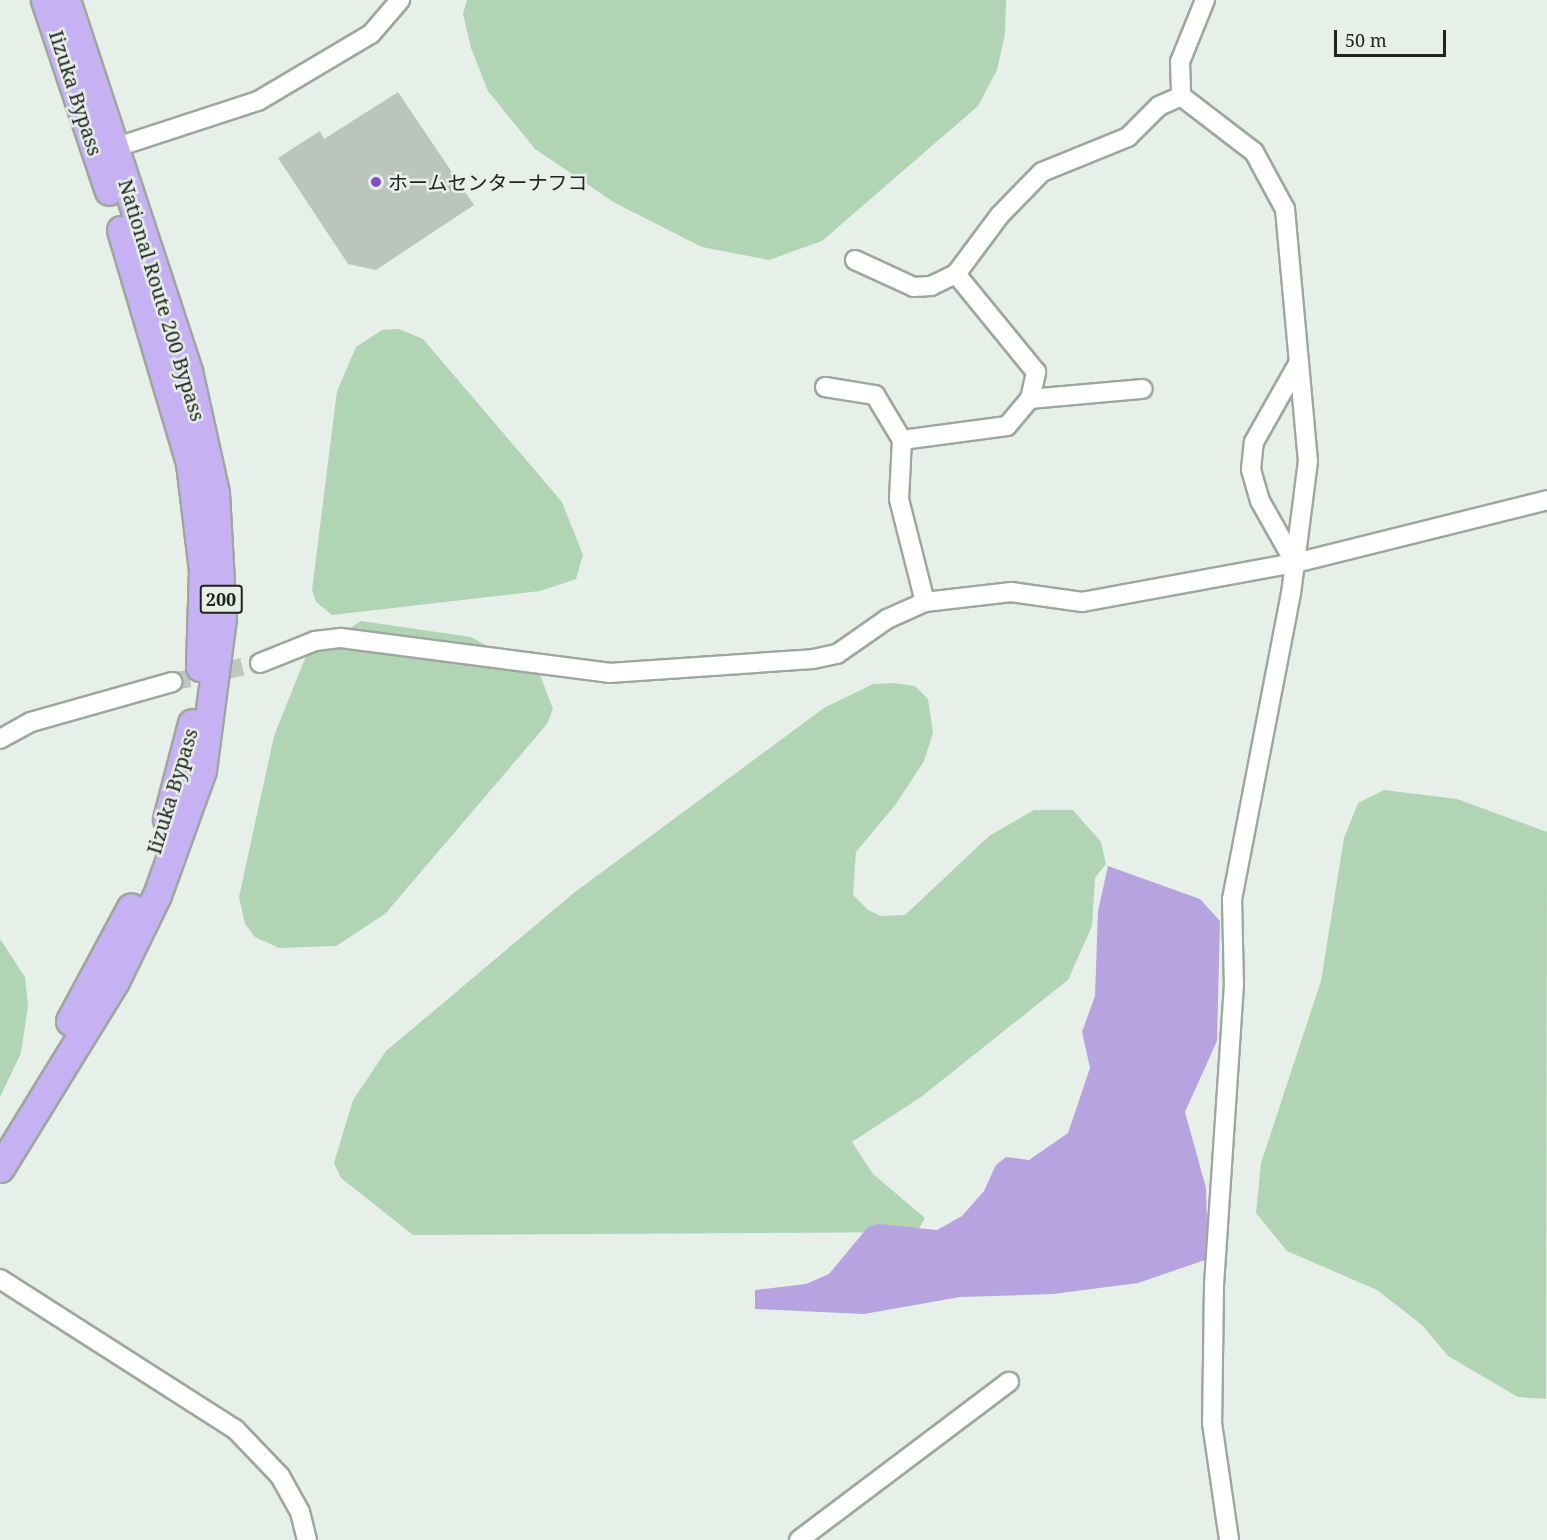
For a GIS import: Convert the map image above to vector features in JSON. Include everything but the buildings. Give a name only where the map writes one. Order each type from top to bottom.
[{"type":"highway","name":"Iizuka Bypass","points":[[0,1135],[136,899],[187,750],[200,680],[203,570],[190,463],[167,371],[45,0]]},
{"type":"highway","name":"National Route 200 Bypass","points":[[0,1168],[115,981],[157,895],[202,770],[222,618],[215,494],[188,371],[66,0]]},
{"type":"street","points":[[114,148],[258,100],[371,34],[400,0]]},
{"type":"street","points":[[1181,96],[1180,62],[1205,0]]},
{"type":"street","points":[[855,260],[914,287],[931,286],[956,274],[1000,215],[1042,172],[1076,154],[1128,137],[1159,106],[1181,96]]},
{"type":"street","points":[[1181,96],[1242,141],[1276,186],[1285,208],[1308,461],[1295,563],[1232,899],[1234,984],[1214,1286],[1212,1424],[1229,1540]]},
{"type":"street","points":[[902,440],[1007,426],[1030,399],[1036,372],[956,274]]},
{"type":"street","points":[[1295,563],[1260,501],[1251,469],[1254,442],[1299,362]]},
{"type":"street","points":[[825,387],[875,395],[902,440],[898,499],[925,602]]},
{"type":"street","points":[[1030,399],[1143,389]]},
{"type":"street","points":[[260,663],[315,641],[341,638],[609,673],[813,659],[837,654],[886,619],[925,602],[1011,592],[1082,602],[1295,563],[1547,500]]},
{"type":"street","points":[[0,739],[31,722],[172,682]]},
{"type":"street","points":[[0,1279],[235,1429],[280,1476],[300,1512],[307,1540]]},
{"type":"street","points":[[799,1540],[1009,1382]]},
{"type":"green space","points":[[467,0],[1006,0],[1005,34],[997,70],[978,106],[822,241],[769,260],[702,247],[615,203],[535,149],[488,91],[471,48],[463,14]]},
{"type":"green space","points":[[399,329],[423,339],[562,502],[583,555],[576,579],[540,591],[332,615],[316,602],[312,590],[337,391],[356,347],[382,330]]},
{"type":"green space","points":[[361,621],[471,637],[540,675],[553,709],[547,724],[385,914],[336,946],[279,948],[255,937],[245,924],[239,897],[274,736],[306,656]]},
{"type":"green space","points":[[894,683],[915,686],[928,699],[933,733],[924,761],[896,804],[856,852],[853,895],[868,910],[881,916],[905,915],[989,836],[1034,810],[1073,810],[1101,842],[1106,864],[1095,878],[1092,926],[1068,980],[921,1097],[852,1142],[873,1174],[925,1218],[917,1232],[413,1235],[341,1178],[334,1163],[353,1100],[386,1051],[575,892],[824,708],[873,684]]},
{"type":"green space","points":[[1384,790],[1457,799],[1547,832],[1546,1399],[1518,1397],[1448,1356],[1422,1325],[1377,1290],[1287,1251],[1256,1213],[1261,1163],[1321,981],[1344,838],[1358,803]]},
{"type":"green space","points":[[0,939],[25,977],[28,1006],[21,1053],[0,1097]]},
{"type":"shaded area","points":[[1108,866],[1200,899],[1220,921],[1217,1041],[1185,1112],[1206,1188],[1208,1259],[1138,1283],[1053,1294],[960,1297],[864,1314],[755,1309],[755,1290],[806,1284],[829,1274],[868,1227],[879,1224],[937,1230],[962,1216],[984,1191],[996,1165],[1006,1157],[1029,1160],[1068,1133],[1090,1068],[1082,1032],[1095,996],[1098,911]]},
{"type":"tunnel","points":[[172,682],[260,663]]},
{"type":"place","name":"ホームセンターナフコ","points":[[376,182]]}]
